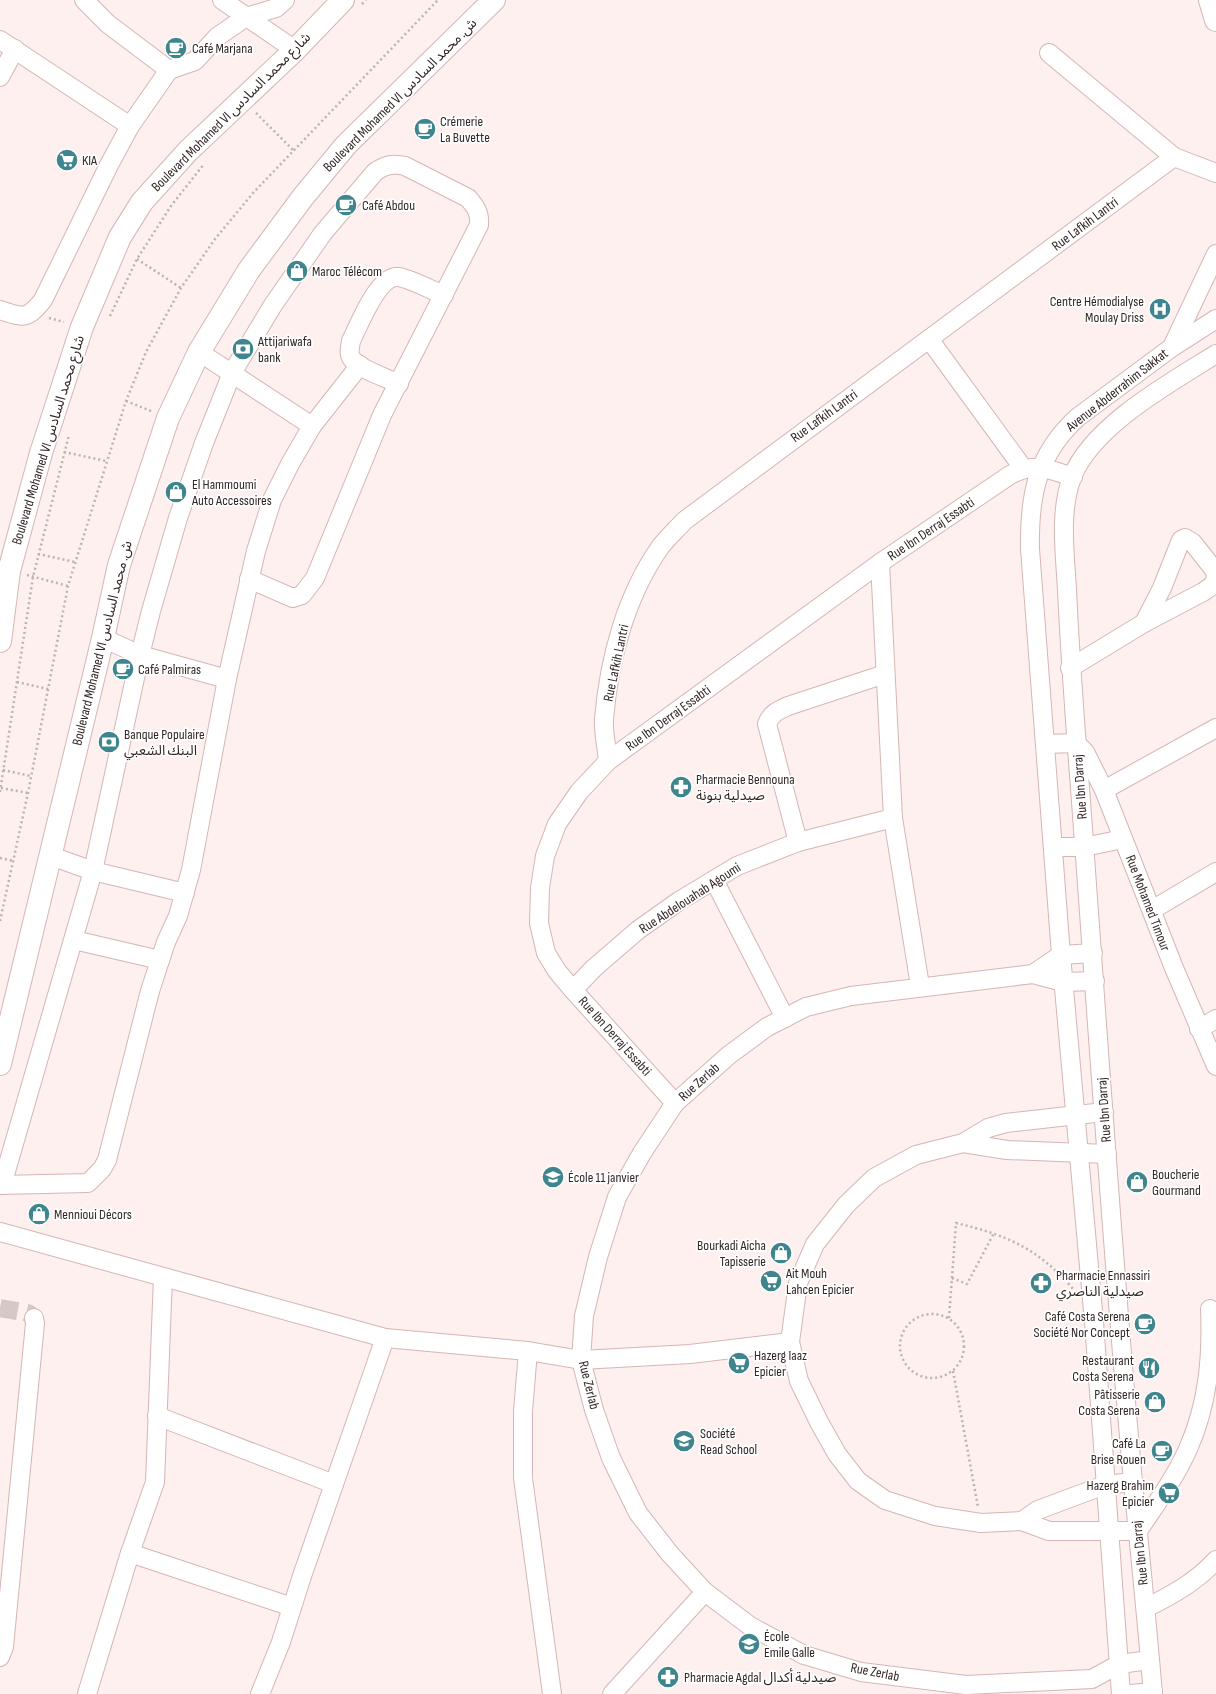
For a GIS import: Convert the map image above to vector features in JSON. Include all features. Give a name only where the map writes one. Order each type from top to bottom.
[{"type":"main road","name":"Boulevard Mohamed VI شارع محمد السادس","points":[[0,641],[4,570],[82,327],[120,237],[142,202],[188,151],[295,50],[343,0]]},
{"type":"main road","name":"Boulevard Mohamed VI ش. محمد السادس","points":[[0,1064],[103,638],[119,565],[168,418],[199,352],[249,270],[303,197],[346,145],[494,0]]},
{"type":"main road","points":[[1210,0],[1216,20]]},
{"type":"street","points":[[84,0],[108,24],[169,70]]},
{"type":"street","points":[[222,0],[295,50]]},
{"type":"street","points":[[0,310],[20,317],[32,313],[43,300],[84,213],[130,126],[169,70],[195,60],[217,37],[246,17],[276,8],[285,0]]},
{"type":"street","points":[[0,77],[7,45],[130,126]]},
{"type":"street","points":[[1049,53],[1174,157],[1216,173]]},
{"type":"street","name":"Rue Lafkih Lantri","points":[[608,761],[604,720],[611,672],[620,637],[639,581],[662,545],[684,521],[1174,157]]},
{"type":"street","points":[[248,579],[293,598],[302,595],[308,590],[315,578],[382,415],[479,225],[480,215],[475,205],[468,198],[405,166],[395,164],[384,166],[375,172],[324,233],[273,305],[232,373],[204,443],[178,518],[140,655],[93,871],[1,1185],[85,1183],[92,1181],[102,1169],[124,1095],[138,1034],[160,960],[185,893],[199,838],[201,814],[248,579],[272,500],[290,464],[312,426],[360,365]]},
{"type":"street","points":[[1171,348],[1216,254]]},
{"type":"street","points":[[399,384],[360,365],[352,358],[349,350],[351,341],[379,286],[388,279],[398,277],[444,295]]},
{"type":"street","name":"Avenue Abderrahim Sakkat","points":[[1030,549],[1032,467],[1078,417],[1171,348],[1216,319]]},
{"type":"street","points":[[929,339],[1032,467],[1072,477]]},
{"type":"street","points":[[199,352],[312,426]]},
{"type":"street","name":"Avenue Abderrahim Sakkat","points":[[1064,526],[1067,496],[1072,477],[1096,440],[1114,424],[1163,388],[1216,354]]},
{"type":"street","name":"Rue Ibn Derraj Essabti","points":[[675,1103],[573,990],[546,953],[538,923],[540,888],[545,856],[557,824],[579,792],[608,761],[880,563],[1010,475],[1032,467]]},
{"type":"street","name":"Rue Ibn Darraj","points":[[1064,526],[1070,668],[1093,953],[1107,1154],[1133,1482],[1153,1693]]},
{"type":"street","points":[[1070,668],[1144,623],[1212,586],[1216,578],[1215,571],[1193,543],[1185,538],[1181,540],[1162,588],[1144,623]]},
{"type":"street","name":"Rue Ibn Darraj","points":[[1030,549],[1060,955],[1093,1318],[1121,1694]]},
{"type":"street","points":[[880,563],[893,818],[920,986]]},
{"type":"street","points":[[103,638],[140,655],[227,679]]},
{"type":"street","points":[[798,842],[767,724],[770,717],[777,711],[788,706],[885,674]]},
{"type":"street","points":[[1104,790],[1216,728]]},
{"type":"street","points":[[1045,744],[1076,743]]},
{"type":"street","name":"Rue Mohamed Timour","points":[[1076,743],[1085,752],[1104,790],[1199,1029],[1216,1066]]},
{"type":"street","name":"Rue Abdelouahab Agoumi","points":[[573,990],[594,968],[638,930],[737,866],[798,842],[893,818]]},
{"type":"street","points":[[1053,847],[1084,847],[1123,839]]},
{"type":"street","points":[[50,856],[93,871],[185,893]]},
{"type":"street","points":[[1152,910],[1216,872]]},
{"type":"street","points":[[714,880],[785,1018]]},
{"type":"street","points":[[74,940],[160,960]]},
{"type":"street","points":[[1060,955],[1093,953]]},
{"type":"street","name":"Rue ZerIab","points":[[1033,974],[1060,955]]},
{"type":"street","name":"Rue ZerIab","points":[[1095,981],[1063,982],[1033,974],[920,986],[852,996],[806,1007],[768,1027],[729,1055],[675,1103],[642,1153],[617,1197],[598,1257],[586,1309],[581,1360],[594,1410],[611,1458],[638,1513],[670,1554],[705,1592],[750,1626],[804,1655],[860,1672],[966,1690],[1092,1679],[1119,1664],[1150,1660]]},
{"type":"street","points":[[1199,1029],[1216,1019]]},
{"type":"street","points":[[1104,1112],[1074,1114],[1006,1123],[988,1128],[963,1144],[916,1155],[874,1178],[846,1205],[815,1244],[798,1283],[790,1342],[800,1381],[819,1422],[837,1454],[858,1481],[885,1500],[935,1516],[981,1523],[1022,1521],[1049,1531],[1138,1531],[1173,1477],[1188,1449],[1202,1409],[1209,1375],[1211,1342],[1210,1309]]},
{"type":"street","points":[[963,1144],[1007,1150],[1107,1154]]},
{"type":"street","points":[[0,1232],[385,1338],[528,1351],[581,1360],[690,1354],[790,1342]]},
{"type":"street","points":[[86,1694],[130,1553],[155,1482],[163,1277]]},
{"type":"street","points":[[0,1657],[4,1647],[35,1323],[34,1318]]},
{"type":"street","points":[[260,1694],[281,1642],[385,1338]]},
{"type":"street","points":[[528,1351],[523,1411],[523,1478],[552,1694]]},
{"type":"street","points":[[157,1416],[334,1484]]},
{"type":"street","points":[[1022,1521],[1038,1510],[1105,1485],[1133,1482]]},
{"type":"street","points":[[130,1553],[292,1607]]},
{"type":"street","points":[[1146,1608],[1179,1591],[1203,1574],[1216,1560]]},
{"type":"street","points":[[612,1694],[705,1592]]},
{"type":"street","points":[[1092,1679],[1121,1694]]},
{"type":"street","points":[[1130,1694],[1153,1693]]},
{"type":"path","points":[[254,111],[294,151]]},
{"type":"path","points":[[107,322],[137,259],[171,206],[205,163]]},
{"type":"path","points":[[137,259],[181,288]]},
{"type":"path","points":[[126,401],[168,418]]},
{"type":"path","points":[[0,792],[33,577],[70,429]]},
{"type":"path","points":[[64,452],[106,461]]},
{"type":"path","points":[[38,554],[75,562]]},
{"type":"path","points":[[4,570],[68,586]]},
{"type":"path","points":[[17,682],[48,689]]},
{"type":"path","points":[[3,770],[32,776]]},
{"type":"path","points":[[1,788],[28,792]]},
{"type":"path","points":[[0,858],[14,860]]},
{"type":"path","points":[[949,1318],[956,1224],[994,1233],[1023,1246],[1056,1270],[1075,1291]]},
{"type":"path","points":[[952,1278],[967,1284],[994,1233]]},
{"type":"path","points":[[938,1314],[949,1318],[958,1327],[964,1337],[965,1344],[960,1363],[953,1371],[946,1376],[926,1378],[915,1374],[907,1366],[901,1352],[900,1341],[902,1334],[912,1320],[922,1315],[938,1314]]},
{"type":"path","points":[[953,1371],[981,1523]]},
{"type":"tunnel","points":[[0,1308],[28,1313],[34,1318]]},
{"type":"place","name":"Café Marjana","points":[[176,48]]},
{"type":"place","name":"Crémerie La Buvette","points":[[425,129]]},
{"type":"place","name":"KIA","points":[[67,160]]},
{"type":"place","name":"Café Abdou","points":[[346,205]]},
{"type":"place","name":"Maroc Télécom","points":[[297,271]]},
{"type":"place","name":"Centre Hémodialyse Moulay Driss","points":[[1160,309]]},
{"type":"place","name":"Attijariwafa bank","points":[[243,349]]},
{"type":"place","name":"El Hammoumi Auto Accessoires","points":[[176,492]]},
{"type":"place","name":"Café Palmiras","points":[[123,669]]},
{"type":"place","name":"Banque Populaire البنك الشعبي","points":[[109,742]]},
{"type":"place","name":"Pharmacie Bennouna صيدلية بنونة","points":[[681,787]]},
{"type":"place","name":"École 11 janvier","points":[[553,1177]]},
{"type":"place","name":"Boucherie Gourmand","points":[[1137,1182]]},
{"type":"place","name":"Mennioui Décors","points":[[39,1214]]},
{"type":"place","name":"Bourkadi Aicha Tapisserie","points":[[781,1253]]},
{"type":"place","name":"Ait Mouh Lahcen Epicier","points":[[771,1281]]},
{"type":"place","name":"Pharmacie Ennassiri صيدلية الناصري","points":[[1041,1283]]},
{"type":"place","name":"Café Costa Serena Société Nor Concept","points":[[1145,1324]]},
{"type":"place","name":"Hazerg Iaaz Epicier","points":[[739,1363]]},
{"type":"place","name":"Restaurant Costa Serena","points":[[1149,1368]]},
{"type":"place","name":"Pâtisserie Costa Serena","points":[[1155,1402]]},
{"type":"place","name":"Société Read School","points":[[684,1441]]},
{"type":"place","name":"Café La Brise Rouen","points":[[1162,1451]]},
{"type":"place","name":"Hazerg Brahim Epicier","points":[[1169,1493]]},
{"type":"place","name":"École Emile Galle","points":[[749,1644]]},
{"type":"place","name":"Pharmacie Agdal صيدلية أكدال","points":[[668,1677]]}]
